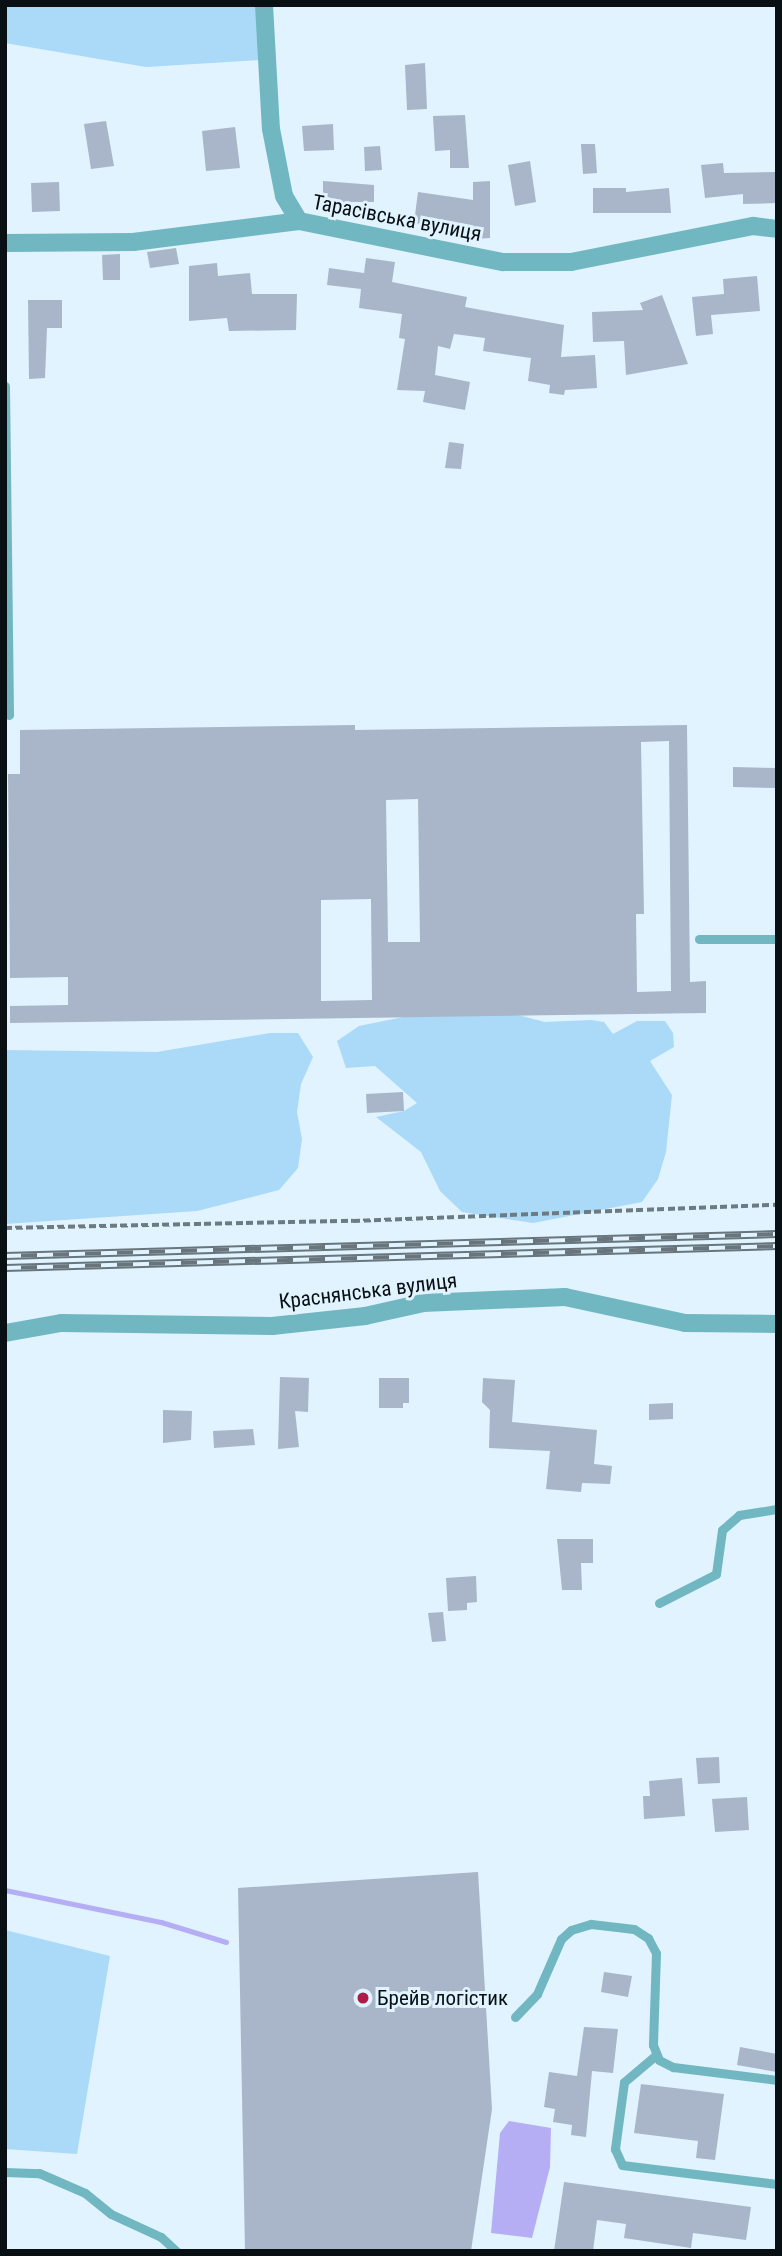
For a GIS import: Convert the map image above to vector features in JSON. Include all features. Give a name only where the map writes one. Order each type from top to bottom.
[{"type":"street","points":[[264,5],[271,129],[284,196],[299,221]]},
{"type":"street","name":"Тарасівська вулиця","points":[[5,243],[133,242],[299,221],[503,262],[571,262],[753,226],[777,229]]},
{"type":"street","name":"Краснянська вулиця","points":[[5,1333],[61,1323],[272,1326],[365,1316],[423,1303],[565,1297],[685,1323],[777,1324]]},
{"type":"lane","points":[[5,386],[9,715]]},
{"type":"lane","points":[[699,939],[777,939]]},
{"type":"lane","points":[[659,1603],[716,1574],[722,1530],[738,1515],[777,1509]]},
{"type":"lane","points":[[515,2017],[537,1994],[561,1939],[571,1930],[591,1924],[634,1929],[648,1938],[656,1953],[656,2055],[624,2082],[615,2149],[622,2165],[777,2184]]},
{"type":"lane","points":[[656,2055],[673,2067],[777,2080]]},
{"type":"lane","points":[[5,2172],[39,2173],[85,2193],[111,2214],[161,2236],[176,2251]]},
{"type":"path","points":[[5,1228],[353,1222],[777,1205]]},
{"type":"shaded area","points":[[5,5],[260,5],[262,60],[146,67],[5,43]]},
{"type":"shaded area","points":[[413,1015],[518,1015],[545,1022],[591,1020],[604,1022],[613,1034],[637,1021],[665,1021],[673,1033],[674,1047],[650,1061],[672,1095],[666,1152],[658,1179],[642,1202],[533,1223],[462,1212],[440,1191],[421,1152],[376,1117],[404,1111],[417,1103],[375,1066],[346,1068],[337,1041],[359,1026]]},
{"type":"shaded area","points":[[270,1033],[298,1033],[313,1057],[301,1084],[297,1112],[302,1139],[298,1168],[279,1190],[197,1211],[5,1224],[5,1050],[157,1052]]},
{"type":"shaded area","points":[[5,1930],[110,1956],[77,2154],[5,2149]]},
{"type":"shaded area","points":[[509,2121],[551,2128],[550,2167],[532,2238],[491,2233],[500,2133]]},
{"type":"building","points":[[425,63],[427,109],[407,110],[405,65]]},
{"type":"building","points":[[465,115],[469,168],[450,168],[450,150],[435,151],[433,116]]},
{"type":"building","points":[[106,121],[114,166],[91,169],[84,124]]},
{"type":"building","points":[[333,124],[334,150],[304,151],[302,126]]},
{"type":"building","points":[[235,127],[240,168],[206,171],[202,131]]},
{"type":"building","points":[[581,144],[595,144],[597,173],[583,174]]},
{"type":"building","points":[[380,146],[382,170],[365,171],[364,147]]},
{"type":"building","points":[[530,161],[536,202],[515,206],[508,165]]},
{"type":"building","points":[[723,163],[724,173],[777,172],[777,203],[743,204],[743,194],[705,198],[701,165]]},
{"type":"building","points":[[323,181],[374,185],[374,202],[323,202]]},
{"type":"building","points":[[490,181],[490,238],[475,239],[475,232],[414,223],[418,192],[473,200],[473,182]]},
{"type":"building","points":[[59,182],[60,211],[32,212],[31,183]]},
{"type":"building","points":[[593,188],[626,188],[626,192],[669,188],[671,213],[593,213]]},
{"type":"building","points":[[176,248],[179,264],[150,268],[147,252]]},
{"type":"building","points":[[120,254],[120,280],[103,280],[102,255]]},
{"type":"building","points":[[366,258],[395,262],[392,282],[467,297],[465,307],[564,325],[561,357],[595,355],[597,388],[565,390],[564,395],[549,393],[550,385],[528,381],[531,358],[483,351],[485,338],[454,334],[450,349],[438,346],[435,375],[470,382],[465,410],[423,402],[425,391],[397,390],[405,339],[399,338],[402,314],[359,308],[361,289],[327,285],[329,268],[364,273]]},
{"type":"building","points":[[217,263],[218,276],[250,273],[252,294],[297,294],[296,330],[229,331],[227,318],[189,321],[189,266]]},
{"type":"building","points":[[757,276],[760,311],[711,315],[713,334],[696,336],[692,297],[724,294],[723,279]]},
{"type":"building","points":[[662,295],[688,364],[626,375],[624,341],[593,342],[592,312],[643,310],[640,303]]},
{"type":"building","points":[[28,300],[62,300],[62,328],[47,328],[45,378],[29,379]]},
{"type":"building","points":[[449,442],[464,444],[461,469],[445,468]]},
{"type":"building","points":[[355,725],[355,730],[687,725],[690,982],[706,981],[706,1013],[10,1023],[10,1006],[68,1005],[68,977],[10,978],[8,774],[20,774],[20,730]],"holes":[[[669,741],[671,991],[637,992],[636,914],[644,914],[641,742]],[[418,799],[420,942],[388,942],[386,800]],[[371,899],[372,1000],[321,1001],[321,900]]]},
{"type":"building","points":[[733,767],[777,768],[777,788],[733,787]]},
{"type":"building","points":[[403,1092],[404,1111],[367,1113],[366,1094]]},
{"type":"building","points":[[280,1377],[309,1378],[308,1412],[295,1411],[299,1447],[278,1449]]},
{"type":"building","points":[[379,1378],[409,1378],[409,1403],[403,1403],[403,1408],[379,1408]]},
{"type":"building","points":[[483,1378],[515,1380],[512,1422],[597,1430],[594,1464],[612,1466],[610,1484],[582,1483],[581,1492],[546,1489],[550,1451],[489,1448],[490,1410],[482,1402]]},
{"type":"building","points":[[673,1403],[673,1419],[649,1420],[649,1404]]},
{"type":"building","points":[[163,1410],[192,1411],[191,1440],[163,1443]]},
{"type":"building","points":[[253,1429],[255,1445],[214,1448],[213,1431]]},
{"type":"building","points":[[557,1539],[593,1539],[593,1563],[581,1563],[582,1590],[562,1590]]},
{"type":"building","points":[[476,1576],[477,1602],[467,1603],[467,1610],[448,1611],[446,1578]]},
{"type":"building","points":[[443,1612],[446,1641],[432,1642],[428,1613]]},
{"type":"building","points":[[719,1757],[720,1783],[698,1784],[696,1758]]},
{"type":"building","points":[[682,1778],[685,1816],[644,1819],[643,1796],[650,1796],[649,1781]]},
{"type":"building","points":[[747,1797],[749,1830],[715,1832],[712,1799]]},
{"type":"building","name":"Брейв логістик","points":[[478,1872],[492,2109],[471,2251],[245,2251],[238,1888]]},
{"type":"building","points":[[604,1972],[632,1976],[628,1997],[601,1992]]},
{"type":"building","points":[[584,2027],[618,2029],[613,2073],[592,2071],[586,2137],[571,2135],[572,2125],[553,2122],[555,2109],[544,2107],[549,2072],[577,2076]]},
{"type":"building","points":[[740,2047],[777,2054],[777,2072],[737,2065]]},
{"type":"building","points":[[641,2084],[724,2094],[715,2160],[696,2158],[698,2141],[634,2133]]},
{"type":"building","points":[[564,2182],[751,2207],[746,2240],[693,2233],[691,2248],[624,2238],[626,2224],[597,2220],[593,2251],[554,2251]]},
{"type":"waterway","points":[[5,1890],[161,1922],[226,1942]]},
{"type":"railway","points":[[5,1256],[777,1234]]},
{"type":"railway","points":[[5,1268],[777,1246]]},
{"type":"place","name":"Брейв логістик","points":[[363,1998]]}]
